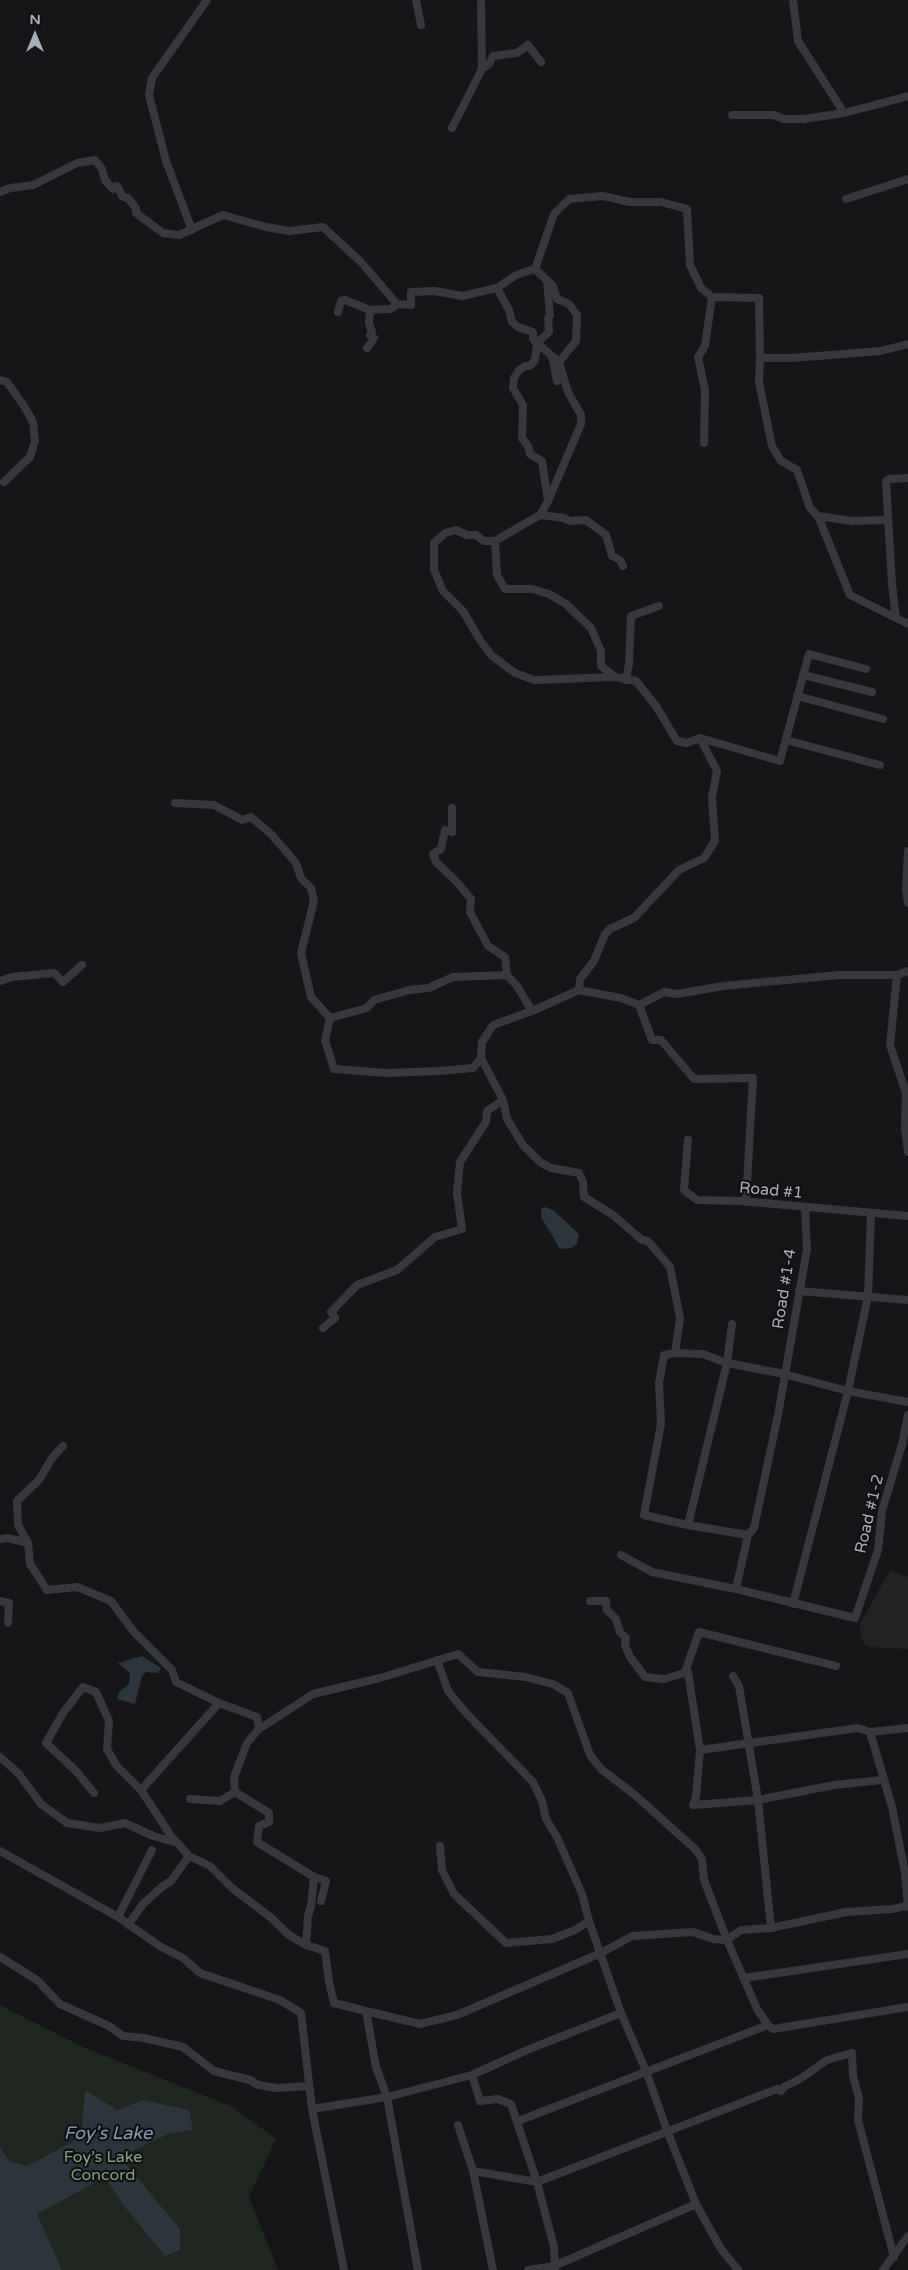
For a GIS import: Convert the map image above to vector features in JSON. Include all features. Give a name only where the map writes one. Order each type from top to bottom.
[{"type":"street","points":[[192,230],[166,161],[149,95],[152,78],[207,0]]},
{"type":"street","points":[[416,0],[421,25]]},
{"type":"street","points":[[452,128],[482,69],[481,0]]},
{"type":"street","points":[[794,0],[798,41],[844,113]]},
{"type":"street","points":[[482,69],[490,64],[493,56],[517,53],[528,45],[541,62]]},
{"type":"street","points":[[732,115],[774,115],[783,119],[804,119],[844,113],[908,96]]},
{"type":"street","points":[[0,192],[33,185],[77,163],[95,160],[102,169],[105,180],[113,188],[117,186],[123,197],[128,198],[136,208],[136,213],[163,233],[179,235],[223,216],[289,231],[323,227],[350,251],[397,304]]},
{"type":"street","points":[[846,199],[908,179]]},
{"type":"street","points":[[535,269],[554,214],[569,199],[603,196],[629,202],[661,202],[686,209],[690,265],[701,288],[712,297],[759,298],[759,382],[772,446],[781,460],[797,470],[810,508],[818,516],[850,595],[908,624]]},
{"type":"street","points":[[535,269],[553,286],[556,299],[569,304],[577,315],[576,340],[559,362]]},
{"type":"street","points":[[338,312],[341,300],[370,310],[391,310],[397,304],[411,304],[411,292],[435,291],[462,296],[497,288],[516,276],[535,269]]},
{"type":"street","points":[[547,281],[550,316],[548,318],[549,332],[546,342],[558,381]]},
{"type":"street","points":[[497,288],[512,322],[518,327],[533,332],[533,338],[537,343],[559,362],[568,392],[581,415],[581,424],[548,501],[540,515],[495,541],[484,541],[476,535],[467,535],[456,530],[445,533],[434,543],[434,570],[443,592],[463,611],[491,655],[514,673],[534,680],[615,677],[636,681],[656,706],[677,741],[687,743],[700,738],[780,761],[808,656],[811,654],[866,669]]},
{"type":"street","points":[[704,443],[705,390],[698,357],[705,346],[712,297]]},
{"type":"street","points":[[367,348],[374,338],[370,335],[372,332],[369,323],[370,310]]},
{"type":"street","points":[[548,501],[542,461],[530,454],[528,446],[522,438],[523,405],[514,388],[514,378],[519,370],[525,366],[530,366],[535,360],[537,343],[549,332]]},
{"type":"street","points":[[760,358],[792,358],[881,351],[908,344]]},
{"type":"street","points":[[0,380],[7,382],[24,406],[33,422],[35,441],[30,457],[4,482]]},
{"type":"street","points":[[896,618],[888,520],[887,480],[908,478]]},
{"type":"street","points":[[540,515],[564,518],[570,521],[586,520],[606,535],[612,556],[620,560],[623,566]]},
{"type":"street","points":[[818,516],[852,521],[888,520]]},
{"type":"street","points":[[495,541],[497,575],[505,589],[532,589],[549,594],[566,604],[591,628],[600,651],[601,666],[615,677]]},
{"type":"street","points":[[626,680],[629,664],[631,616],[659,606]]},
{"type":"street","points":[[803,675],[872,692]]},
{"type":"street","points":[[797,696],[883,719]]},
{"type":"street","points":[[578,990],[580,979],[594,961],[605,934],[610,929],[634,918],[679,870],[704,858],[715,841],[712,797],[717,771],[700,738]]},
{"type":"street","points":[[786,740],[880,765]]},
{"type":"street","points":[[175,803],[214,805],[242,820],[251,817],[272,835],[296,863],[301,878],[311,888],[314,901],[301,953],[311,997],[330,1018]]},
{"type":"street","points":[[452,808],[452,832],[445,830],[441,849],[433,854],[436,862],[456,880],[470,900],[470,912],[488,946],[505,958],[507,975],[517,986],[532,1012]]},
{"type":"street","points":[[908,851],[906,890],[908,903]]},
{"type":"street","points":[[0,981],[12,976],[54,973],[63,982],[82,965]]},
{"type":"street","points":[[639,1005],[664,992],[677,994],[724,986],[839,975],[897,975],[908,971]]},
{"type":"street","points":[[330,1018],[367,1008],[374,1000],[409,990],[428,988],[453,976],[507,975]]},
{"type":"street","points":[[897,975],[890,1045],[907,1092],[905,1128],[908,1152]]},
{"type":"street","points":[[675,1353],[680,1318],[670,1268],[648,1241],[642,1240],[613,1215],[584,1197],[583,1182],[578,1173],[551,1168],[540,1162],[523,1145],[508,1119],[503,1100],[481,1058],[482,1042],[492,1025],[532,1012],[578,990],[621,998],[639,1005],[652,1040],[661,1040],[694,1079],[753,1078],[746,1202]]},
{"type":"street","points":[[330,1018],[325,1040],[334,1069],[388,1073],[447,1071],[473,1068],[481,1058]]},
{"type":"street","points":[[323,1328],[335,1318],[331,1312],[358,1285],[397,1270],[435,1237],[462,1229],[457,1193],[460,1162],[486,1122],[488,1111],[503,1100]]},
{"type":"street","name":"Road #1","points":[[688,1140],[684,1190],[697,1200],[746,1202],[908,1216]]},
{"type":"street","name":"Road #1-4","points":[[736,1589],[748,1535],[754,1528],[778,1415],[807,1249],[805,1207]]},
{"type":"street","points":[[621,1555],[652,1572],[736,1589],[793,1604],[848,1391],[868,1296],[871,1213]]},
{"type":"street","points":[[799,1291],[908,1300]]},
{"type":"street","points":[[688,1525],[727,1363],[732,1324]]},
{"type":"street","points":[[748,1535],[688,1525],[644,1515],[661,1424],[659,1383],[664,1354],[704,1354],[727,1363],[784,1374],[848,1391],[908,1402]]},
{"type":"street","name":"Road #1-2","points":[[793,1604],[856,1618],[878,1550],[882,1511],[908,1418]]},
{"type":"street","points":[[62,1446],[52,1458],[39,1480],[17,1501],[18,1525],[28,1543],[30,1564],[47,1590],[77,1587],[111,1602],[134,1632],[172,1670],[176,1682],[219,1703],[257,1717],[259,1729]]},
{"type":"street","points":[[0,1539],[8,1538],[28,1543]]},
{"type":"street","points":[[0,1601],[9,1603],[8,1622]]},
{"type":"street","points":[[590,1601],[606,1601],[607,1610],[616,1619],[620,1632],[626,1638],[625,1645],[630,1657],[645,1677],[664,1678],[685,1672]]},
{"type":"street","points":[[685,1672],[700,1632],[836,1666]]},
{"type":"street","points":[[235,1792],[234,1777],[247,1743],[259,1729],[313,1694],[458,1654],[478,1672],[526,1677],[554,1684],[568,1693],[590,1755],[601,1769],[635,1794],[695,1849],[702,1859],[704,1880],[727,1940],[757,2009],[773,2030],[908,2007]]},
{"type":"street","points":[[437,1660],[448,1691],[533,1782],[542,1801],[546,1819],[557,1837],[582,1894],[589,1921],[622,2013],[696,2204],[721,2249],[738,2270]]},
{"type":"street","points":[[685,1672],[688,1672],[700,1750],[696,1796],[693,1805],[758,1800],[834,1785],[882,1780]]},
{"type":"street","points":[[733,1676],[739,1686],[758,1800],[771,1928]]},
{"type":"street","points":[[94,1793],[76,1771],[46,1743],[63,1714],[84,1687],[96,1692],[110,1721],[108,1749],[116,1766],[141,1790],[189,1856],[210,1866],[232,1888],[269,1916],[289,1935],[306,1945],[325,1951],[334,2003],[420,2024],[457,2015],[600,1953],[632,1936],[693,1932],[727,1940],[741,1930],[771,1928],[846,1912],[908,1906],[905,1873],[894,1816],[882,1780],[870,1732]]},
{"type":"street","points":[[141,1790],[219,1703]]},
{"type":"street","points":[[700,1750],[858,1728],[870,1732],[908,1728]]},
{"type":"street","points":[[0,1757],[19,1774],[42,1804],[67,1823],[100,1828],[125,1823],[153,1836],[178,1843]]},
{"type":"street","points":[[190,1799],[220,1801],[235,1792]]},
{"type":"street","points":[[235,1792],[269,1813],[269,1822],[259,1826],[257,1842],[314,1877],[326,1880],[321,1901]]},
{"type":"street","points":[[440,1846],[442,1870],[454,1894],[506,1943],[552,1939],[575,1930],[589,1921]]},
{"type":"street","points":[[118,1918],[152,1850]]},
{"type":"street","points":[[0,1851],[118,1918],[161,1947],[183,1958],[200,1973],[280,2000],[301,2013],[308,2086],[344,2270]]},
{"type":"street","points":[[128,1925],[143,1904],[171,1881],[189,1856]]},
{"type":"street","points":[[306,1945],[314,1877]]},
{"type":"street","points":[[744,1978],[908,1954]]},
{"type":"street","points":[[0,1957],[37,1980],[60,2004],[109,2026],[123,2036],[144,2038],[183,2047],[214,2071],[250,2080],[258,2086],[277,2088],[308,2086]]},
{"type":"street","points":[[366,2011],[376,2067],[387,2096],[418,2270]]},
{"type":"street","points":[[312,2109],[387,2096],[472,2075],[527,2050],[622,2013]]},
{"type":"street","points":[[518,2121],[768,2025]]},
{"type":"street","points":[[473,2171],[537,2182],[668,2133],[777,2089],[781,2091],[784,2087],[800,2079],[827,2060],[852,2053],[853,2076],[859,2098],[858,2120],[894,2257]]},
{"type":"street","points":[[472,2075],[480,2101],[498,2099],[511,2104],[537,2182],[554,2247],[555,2268]]},
{"type":"street","points":[[458,2125],[473,2171],[493,2270]]},
{"type":"street","points":[[528,2270],[555,2268],[696,2204]]},
{"type":"street","points":[[883,2270],[908,2236]]},
{"type":"shaded area","points":[[890,1570],[908,1577],[908,1649],[867,1647],[861,1639],[860,1624]]},
{"type":"green space","name":"Foy’s Lake Concord","points":[[0,2005],[83,2047],[233,2107],[276,2139],[249,2197],[278,2270],[0,2270]]},
{"type":"water","points":[[546,1207],[554,1211],[579,1234],[577,1244],[571,1248],[560,1249],[541,1217],[541,1209]]},
{"type":"water","points":[[142,1656],[161,1668],[158,1673],[146,1672],[142,1676],[135,1704],[117,1699],[119,1692],[129,1684],[130,1673],[118,1663]]},
{"type":"water","name":"Foy's Lake","points":[[85,2090],[117,2110],[143,2100],[189,2110],[193,2130],[170,2133],[120,2157],[180,2229],[180,2250],[165,2256],[124,2206],[105,2177],[37,2214],[62,2270],[0,2270],[0,2147],[9,2161],[27,2166],[81,2137]]}]
